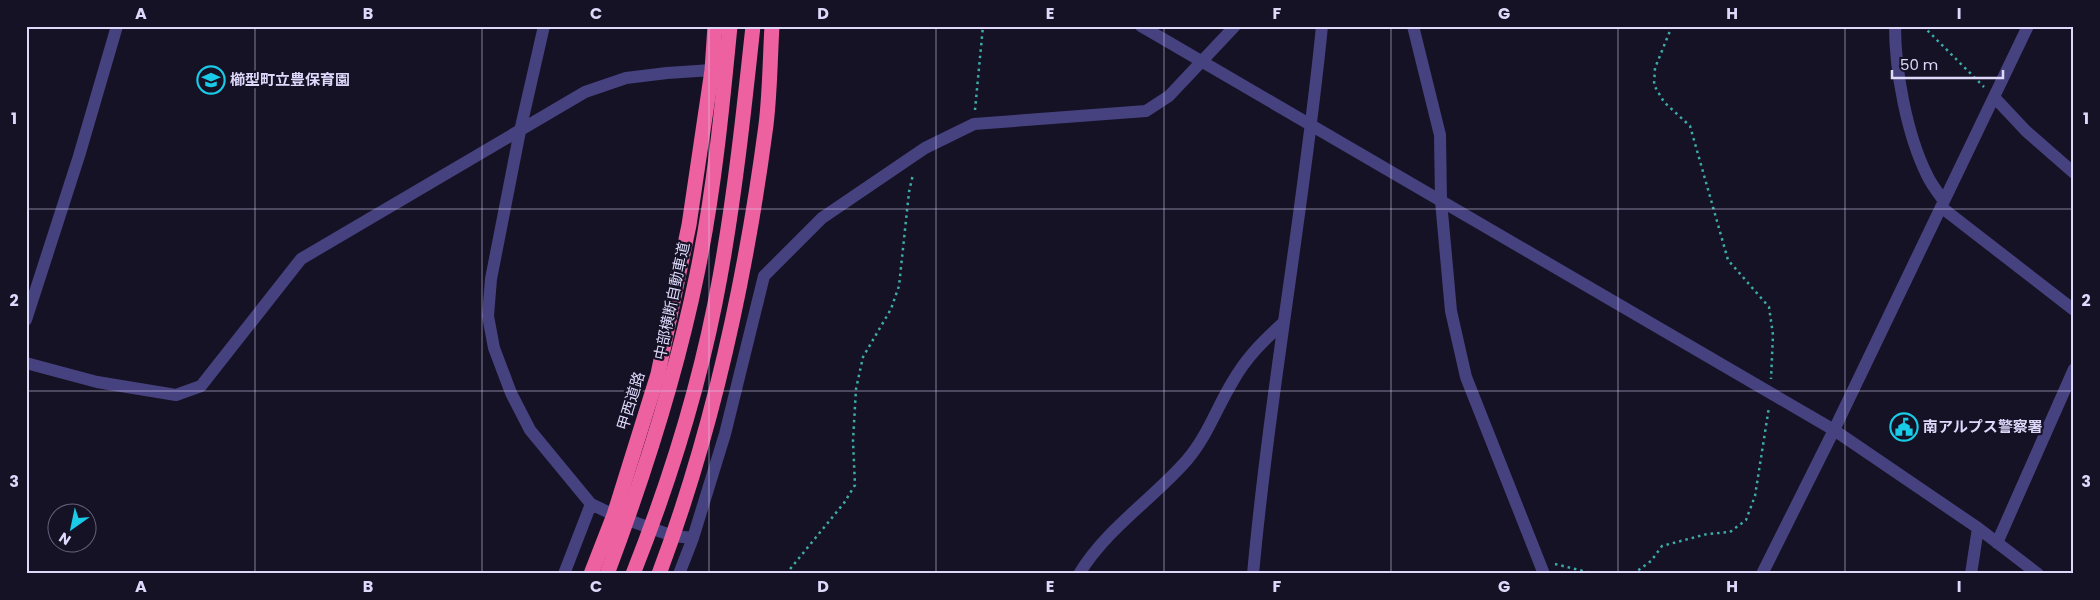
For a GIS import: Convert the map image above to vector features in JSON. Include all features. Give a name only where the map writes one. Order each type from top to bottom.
[{"type":"highway","name":"甲西道路","points":[[591,574],[614,515],[658,374],[689,225],[712,70],[715,26]]},
{"type":"highway","name":"中部横断自動車道","points":[[607,574],[648,461],[674,372],[697,273],[714,171],[730,26]]},
{"type":"highway","points":[[633,574],[671,469],[697,379],[718,288],[736,178],[753,26]]},
{"type":"highway","points":[[659,574],[673,536],[707,420],[735,310],[766,123],[772,26]]},
{"type":"street","points":[[26,320],[76,165],[117,26]]},
{"type":"street","points":[[544,26],[520,131],[491,280],[488,316],[494,348],[511,393],[530,430],[591,504],[614,515],[673,536],[693,538]]},
{"type":"street","points":[[1141,26],[1834,430],[1978,528],[2038,574]]},
{"type":"street","points":[[680,574],[725,434],[764,276],[822,218],[917,153],[974,124],[1146,111],[1169,96],[1234,26]]},
{"type":"street","points":[[1253,574],[1283,323],[1312,126],[1322,26]]},
{"type":"street","points":[[1413,26],[1440,135],[1441,201],[1451,311],[1466,377],[1544,574]]},
{"type":"street","points":[[1895,26],[1903,93],[1914,139],[1927,176],[1942,204],[2074,310]]},
{"type":"street","points":[[1762,574],[1834,430],[2028,26]]},
{"type":"street","points":[[26,363],[97,382],[176,395],[201,386],[301,259],[585,92],[626,78],[667,72],[712,70]]},
{"type":"street","points":[[1994,97],[2026,131],[2074,173]]},
{"type":"street","points":[[1079,574],[1107,535],[1186,460],[1203,439],[1234,379],[1254,350],[1283,323]]},
{"type":"street","points":[[1997,543],[2074,368]]},
{"type":"street","points":[[564,574],[591,504]]},
{"type":"street","points":[[1971,574],[1978,528]]},
{"type":"path","points":[[974,124],[982,26]]},
{"type":"path","points":[[1633,574],[1651,561],[1662,546],[1707,534],[1730,532],[1746,520],[1755,496],[1771,393],[1773,335],[1769,307],[1728,260],[1690,126],[1664,102],[1654,85],[1655,68],[1672,26]]},
{"type":"path","points":[[1923,26],[1994,97]]},
{"type":"path","points":[[786,574],[844,504],[855,485],[853,441],[856,389],[863,357],[891,309],[899,286],[908,192],[917,153]]},
{"type":"path","points":[[1539,560],[1595,574]]},
{"type":"place","name":"櫛型町立豊保育園","points":[[211,80]]},
{"type":"place","name":"南アルプス警察署","points":[[1904,427]]}]
